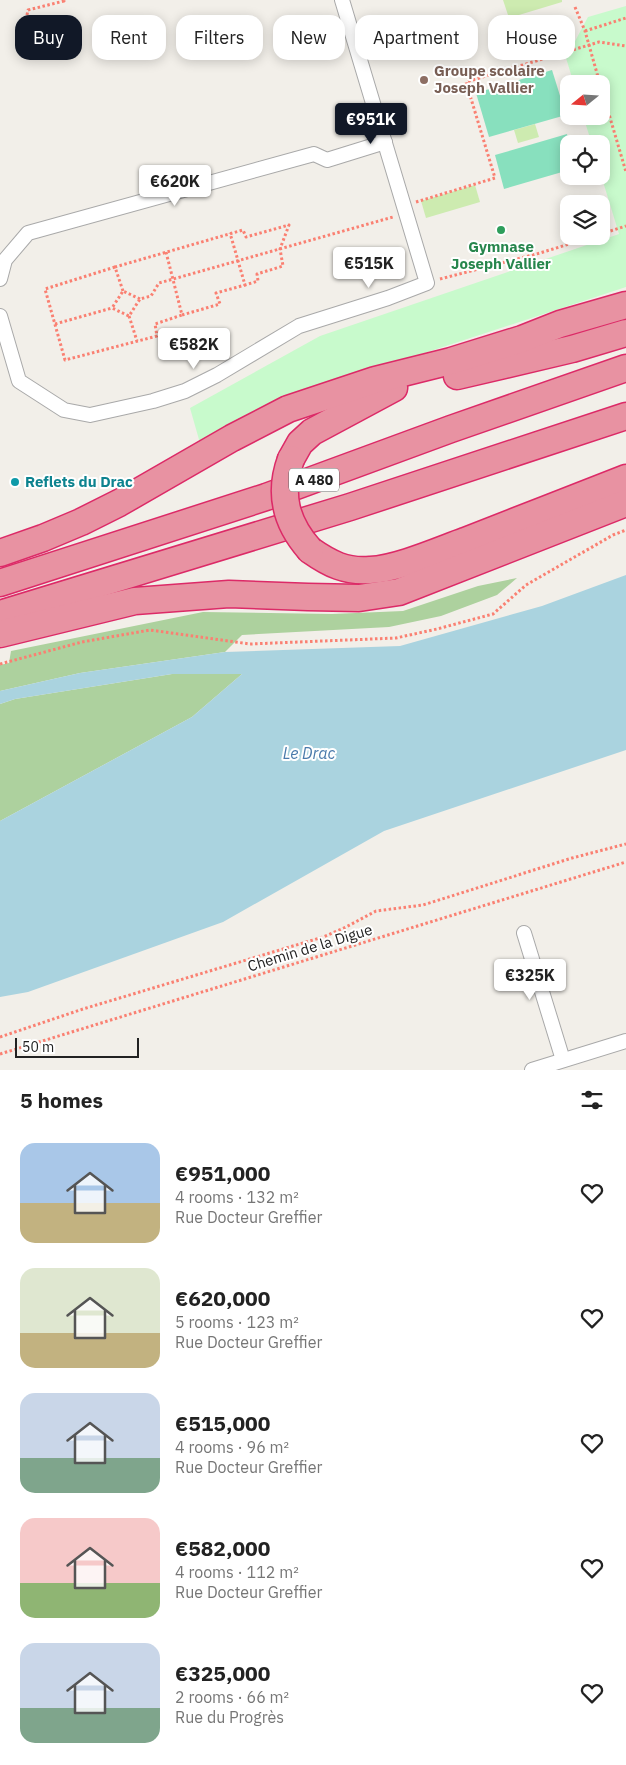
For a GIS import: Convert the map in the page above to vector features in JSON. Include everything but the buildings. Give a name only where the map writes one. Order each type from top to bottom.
[{"type":"highway","points":[[0,553],[43,538],[119,503],[232,438],[288,409],[375,380],[452,361],[522,339],[560,324],[626,305]]},
{"type":"highway","points":[[378,396],[572,349],[626,333]]},
{"type":"highway","points":[[452,361],[378,396],[312,432],[300,443],[288,468],[284,490],[286,508],[292,525],[300,539],[310,550],[328,563],[349,569],[372,570],[414,559],[626,478]]},
{"type":"highway","name":"A 480","points":[[0,583],[266,497],[451,429],[626,368]]},
{"type":"highway","name":"A 480","points":[[0,614],[350,507],[626,416]]},
{"type":"highway","points":[[446,548],[626,495]]},
{"type":"highway","points":[[0,634],[135,600],[229,594],[359,598],[398,592],[626,503]]},
{"type":"street","points":[[0,316],[19,381],[64,410],[90,415],[153,401],[185,391],[299,326],[388,298],[427,283],[342,0]]},
{"type":"street","points":[[0,279],[5,260],[28,233],[314,154],[327,160],[385,142]]},
{"type":"street","points":[[524,933],[563,1060]]},
{"type":"street","points":[[532,1070],[626,1041]]},
{"type":"path","points":[[27,15],[28,10],[58,3],[63,0]]},
{"type":"path","points":[[575,7],[585,31],[598,75]]},
{"type":"path","points":[[585,31],[626,18]]},
{"type":"path","points":[[122,291],[140,299],[151,296],[159,283],[280,249],[405,210],[496,178],[466,82],[599,42],[626,46]]},
{"type":"path","points":[[610,116],[626,172]]},
{"type":"path","points":[[289,225],[280,249],[283,266],[256,274],[258,281],[216,293],[220,304],[155,324],[157,336],[65,360],[44,289],[230,234],[243,230],[246,238],[289,225]]},
{"type":"path","points":[[610,231],[626,226]]},
{"type":"path","points":[[230,234],[244,285]]},
{"type":"path","points":[[427,283],[566,245]]},
{"type":"path","points":[[166,252],[182,315]]},
{"type":"path","points":[[112,308],[122,291],[115,267]]},
{"type":"path","points":[[129,316],[140,299]]},
{"type":"path","points":[[55,324],[112,308],[129,316],[137,341]]},
{"type":"path","points":[[0,664],[82,642],[150,630],[250,644],[396,638],[493,614],[526,585],[613,535],[626,530]]},
{"type":"path","points":[[0,1037],[83,1009],[323,937],[376,911],[423,905],[572,858],[626,844]]},
{"type":"path","name":"Chemin de la Digue","points":[[0,1054],[626,862]]},
{"type":"green space","points":[[503,0],[562,0],[562,2],[519,15],[508,15]]},
{"type":"green space","points":[[626,6],[626,287],[336,382],[200,443],[190,408],[320,336],[587,245],[610,245],[610,237],[619,234],[610,204],[610,195],[607,195],[604,185],[610,185],[610,135],[589,135],[586,125],[610,125],[610,75],[571,75],[567,60],[575,60],[575,41],[588,17]]},
{"type":"green space","points":[[552,70],[560,96],[560,117],[489,137],[476,93]]},
{"type":"green space","points":[[535,124],[539,137],[518,143],[514,130]]},
{"type":"green space","points":[[560,136],[560,173],[504,189],[495,155]]},
{"type":"green space","points":[[475,185],[480,202],[426,218],[421,201]]},
{"type":"green space","points":[[517,578],[497,595],[441,616],[389,627],[242,635],[225,652],[80,673],[0,691],[0,665],[9,663],[11,651],[203,612],[332,614],[403,611],[478,586]]},
{"type":"green space","points":[[172,674],[242,674],[192,717],[0,821],[0,704],[15,699]]},
{"type":"water","name":"Le Drac","points":[[626,575],[626,750],[384,831],[223,922],[28,992],[0,997],[0,821],[192,717],[242,674],[172,674],[15,699],[0,704],[0,691],[80,673],[225,652],[400,646],[542,606]]},
{"type":"place","name":"Groupe scolaire Joseph Vallier","points":[[424,80]]},
{"type":"place","name":"Gymnase Joseph Vallier","points":[[501,230]]},
{"type":"place","name":"Reflets du Drac","points":[[15,482]]}]
